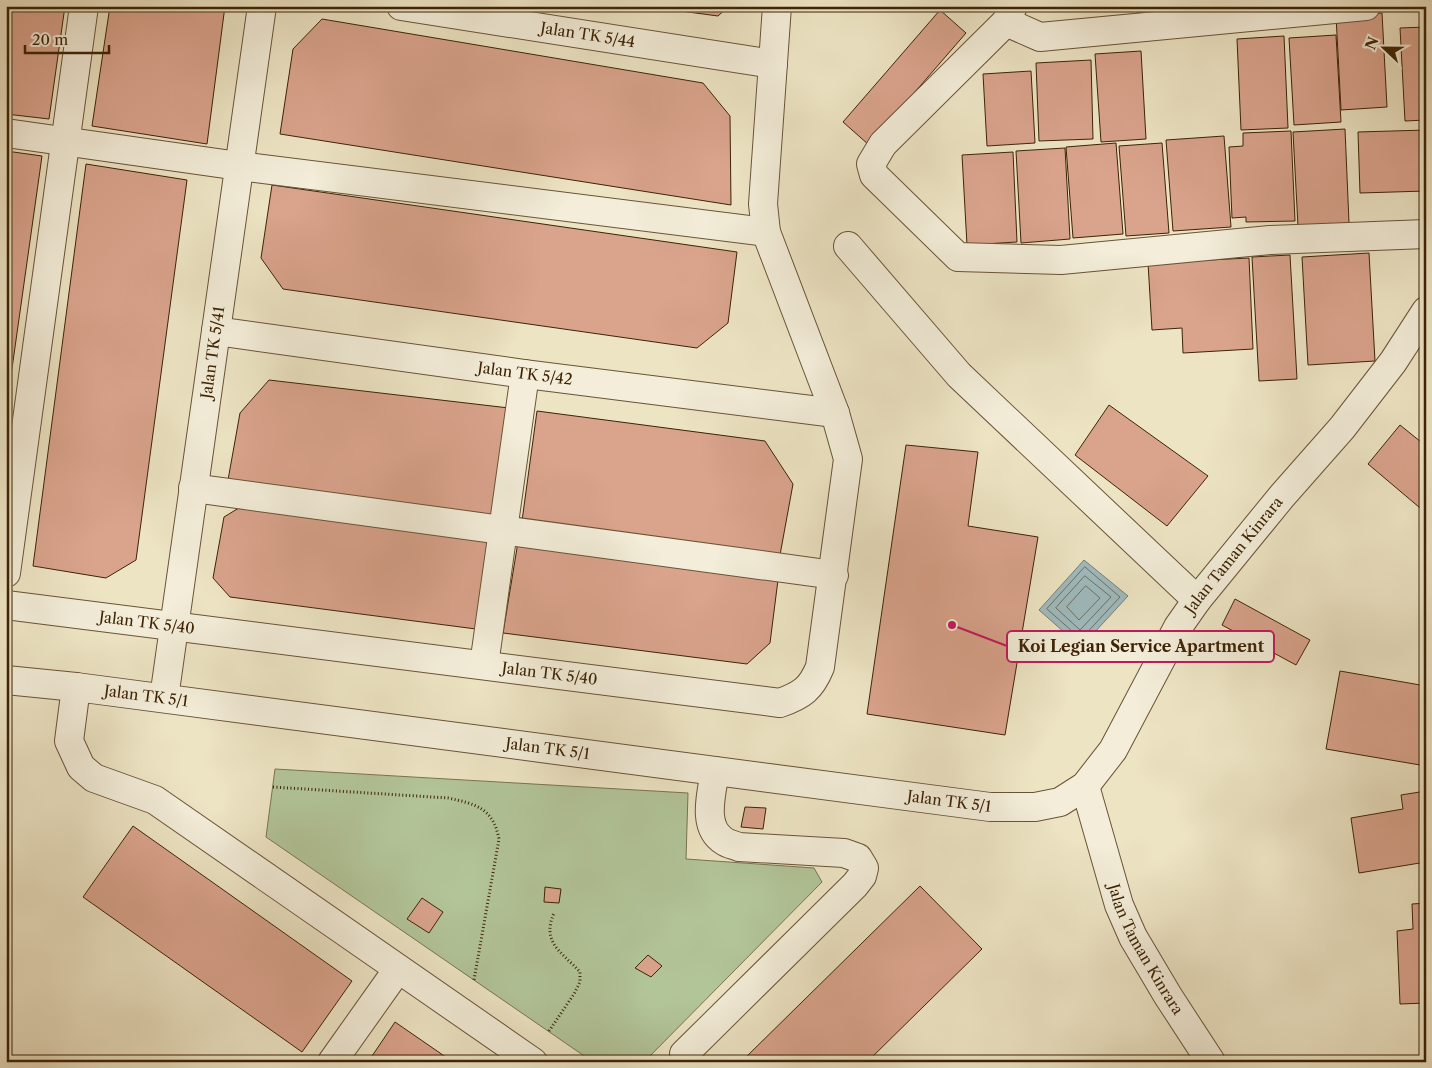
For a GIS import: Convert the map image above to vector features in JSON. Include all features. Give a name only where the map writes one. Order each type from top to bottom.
[{"type":"street","points":[[6,573],[84,6]]},
{"type":"street","name":"Jalan TK 5/41","points":[[164,698],[262,6]]},
{"type":"street","name":"Jalan TK 5/44","points":[[401,6],[773,64]]},
{"type":"street","points":[[777,6],[763,204],[766,232],[835,413]]},
{"type":"street","points":[[1366,6],[1040,37],[1009,14],[883,144],[871,164],[874,175],[958,257],[1060,260],[1270,240],[1426,234]]},
{"type":"street","points":[[6,132],[239,166],[766,232]]},
{"type":"street","points":[[848,246],[959,375],[1197,600]]},
{"type":"street","name":"Jalan Taman Kinrara","points":[[1211,1062],[1168,996],[1129,929],[1119,905],[1085,786],[1113,750],[1178,627],[1197,600],[1282,496],[1342,428],[1393,362],[1426,312]]},
{"type":"street","name":"Jalan TK 5/42","points":[[216,330],[525,374],[835,413]]},
{"type":"street","points":[[484,665],[525,374]]},
{"type":"street","name":"Jalan TK 5/40","points":[[6,605],[780,703],[801,695],[815,681],[820,667],[834,575],[848,459],[835,413]]},
{"type":"street","points":[[193,488],[834,575]]},
{"type":"street","name":"Jalan TK 5/1","points":[[6,680],[164,698],[990,807],[1036,807],[1060,802],[1085,786]]},
{"type":"street","points":[[76,687],[68,741],[80,767],[94,778],[155,800],[533,1062]]},
{"type":"street","points":[[684,1054],[855,884],[862,876],[864,868],[858,858],[844,853],[738,847],[722,841],[714,830],[709,818],[715,771]]},
{"type":"street","points":[[332,1062],[398,969]]},
{"type":"path","points":[[273,787],[448,798],[470,803],[486,812],[496,824],[499,839],[474,980]]},
{"type":"path","points":[[549,1031],[580,982],[580,972],[556,949],[551,937],[548,925],[554,912]]},
{"type":"green space","points":[[275,769],[688,793],[686,859],[814,868],[822,882],[644,1062],[593,1062],[266,837]]},
{"type":"water","points":[[1084,560],[1128,596],[1081,647],[1039,610]]},
{"type":"building","points":[[6,6],[65,6],[49,119],[6,114]]},
{"type":"building","points":[[110,6],[225,6],[207,144],[92,126]]},
{"type":"building","points":[[643,6],[729,6],[718,16]]},
{"type":"building","points":[[1137,6],[1186,6],[1184,19],[1136,12]]},
{"type":"building","points":[[940,10],[966,33],[869,145],[843,122]]},
{"type":"building","points":[[1382,13],[1387,107],[1341,110],[1336,16]]},
{"type":"building","points":[[322,19],[703,83],[730,116],[731,205],[280,134],[293,49]]},
{"type":"building","points":[[1426,27],[1426,120],[1405,121],[1400,28]]},
{"type":"building","points":[[1336,35],[1341,122],[1294,125],[1289,38]]},
{"type":"building","points":[[1284,36],[1288,128],[1241,130],[1237,39]]},
{"type":"building","points":[[1141,51],[1146,139],[1101,142],[1095,54]]},
{"type":"building","points":[[1091,60],[1093,139],[1039,141],[1036,63]]},
{"type":"building","points":[[1031,71],[1035,143],[987,146],[983,74]]},
{"type":"building","points":[[1345,129],[1349,223],[1298,226],[1293,132]]},
{"type":"building","points":[[1426,130],[1426,191],[1360,193],[1358,132]]},
{"type":"building","points":[[1291,131],[1295,221],[1246,222],[1246,217],[1232,218],[1229,147],[1243,146],[1243,133]]},
{"type":"building","points":[[1224,136],[1231,227],[1173,231],[1166,140]]},
{"type":"building","points":[[1116,143],[1123,234],[1073,238],[1066,147]]},
{"type":"building","points":[[1162,143],[1169,233],[1126,236],[1119,146]]},
{"type":"building","points":[[1065,148],[1070,239],[1021,243],[1016,151]]},
{"type":"building","points":[[6,151],[42,156],[6,411]]},
{"type":"building","points":[[1013,152],[1017,242],[967,245],[962,155]]},
{"type":"building","points":[[86,164],[187,180],[136,560],[106,578],[33,566]]},
{"type":"building","points":[[272,185],[737,252],[728,323],[697,348],[283,289],[261,258]]},
{"type":"building","points":[[1369,253],[1375,361],[1308,365],[1302,257]]},
{"type":"building","points":[[1290,255],[1297,379],[1259,381],[1252,257]]},
{"type":"building","points":[[1249,258],[1253,349],[1183,353],[1182,328],[1152,330],[1148,263]]},
{"type":"building","points":[[269,380],[509,408],[492,517],[228,480],[240,413]]},
{"type":"building","points":[[1109,405],[1208,476],[1167,526],[1075,455]]},
{"type":"building","points":[[537,411],[765,441],[793,484],[780,555],[522,521]]},
{"type":"building","points":[[1400,425],[1426,446],[1426,513],[1368,464]]},
{"type":"building","points":[[906,445],[978,452],[968,526],[1038,537],[1005,735],[867,714]]},
{"type":"building","points":[[247,503],[491,534],[476,629],[230,597],[213,578],[224,517]]},
{"type":"building","points":[[519,536],[779,572],[770,643],[747,664],[503,633]]},
{"type":"building","points":[[1235,599],[1310,640],[1296,665],[1222,625]]},
{"type":"building","points":[[1340,671],[1426,686],[1426,766],[1326,749]]},
{"type":"building","points":[[1426,791],[1426,862],[1359,873],[1351,818],[1403,809],[1401,795]]},
{"type":"building","points":[[745,807],[766,808],[763,829],[741,827]]},
{"type":"building","points":[[133,826],[352,981],[302,1052],[83,897]]},
{"type":"building","points":[[920,886],[982,949],[867,1062],[741,1062]]},
{"type":"building","points":[[545,887],[561,889],[559,903],[544,902]]},
{"type":"building","points":[[422,898],[443,912],[429,933],[407,919]]},
{"type":"building","points":[[1426,903],[1426,1003],[1400,1004],[1397,931],[1413,929],[1412,904]]},
{"type":"building","points":[[648,955],[662,966],[651,977],[635,968]]},
{"type":"building","points":[[395,1022],[453,1062],[368,1062]]},
{"type":"place","name":"Koi Legian Service Apartment","points":[[952,625]]}]
